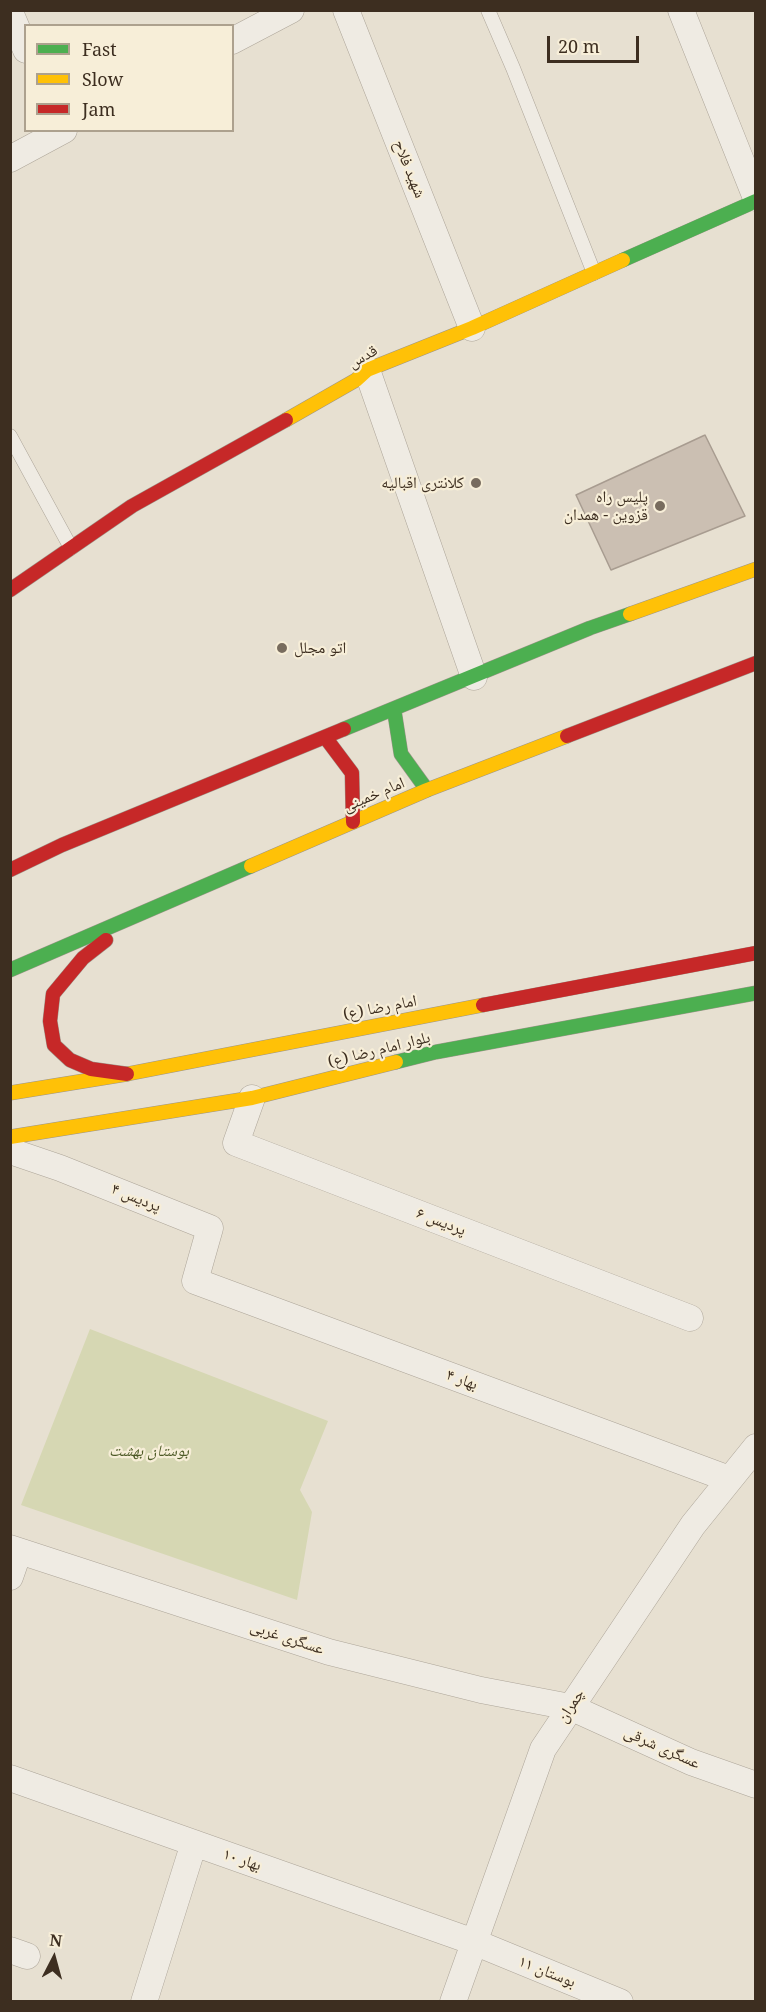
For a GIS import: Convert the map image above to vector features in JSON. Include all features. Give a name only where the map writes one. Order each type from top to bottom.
[{"type":"main road","name":"قدس","points":[[10,590],[132,506],[356,380],[367,370],[472,328],[756,199]]},
{"type":"main road","points":[[10,870],[62,845],[590,628],[756,569]]},
{"type":"main road","name":"امام خمینی","points":[[10,970],[427,790],[752,668]]},
{"type":"main road","points":[[394,709],[401,754],[427,790]]},
{"type":"main road","points":[[325,737],[352,773],[352,822]]},
{"type":"main road","points":[[127,1074],[91,1069],[70,1060],[54,1045],[50,1021],[53,994],[68,974],[83,958],[144,912]]},
{"type":"main road","name":"امام رضا (ع)","points":[[10,1093],[127,1074],[756,953]]},
{"type":"main road","name":"بلوار امام رضا (ع)","points":[[10,1137],[252,1098],[436,1052],[756,993]]},
{"type":"street","points":[[234,40],[291,10]]},
{"type":"street","name":"شهید فلاح","points":[[346,10],[472,328]]},
{"type":"street","points":[[681,10],[756,199]]},
{"type":"street","points":[[10,12],[24,45]]},
{"type":"street","points":[[10,159],[60,132]]},
{"type":"street","points":[[367,370],[474,677]]},
{"type":"street","name":"پردیس ۶","points":[[252,1098],[236,1143],[690,1318]]},
{"type":"street","name":"پردیس ۴","points":[[10,1151],[60,1168],[210,1228],[195,1281]]},
{"type":"street","name":"بهار ۴","points":[[195,1281],[729,1479]]},
{"type":"street","name":"چمران","points":[[453,2001],[543,1749],[693,1525],[756,1447]]},
{"type":"street","points":[[10,1577],[14,1549]]},
{"type":"street","name":"عسگری غربی","points":[[14,1549],[329,1652],[481,1690],[570,1707]]},
{"type":"street","name":"عسگری شرقی","points":[[570,1707],[691,1762],[756,1785]]},
{"type":"street","name":"بهار ۱۰","points":[[10,1778],[474,1942]]},
{"type":"street","points":[[144,2001],[194,1843]]},
{"type":"street","name":"بوستان ۱۱","points":[[474,1942],[620,2001]]},
{"type":"lane","points":[[488,10],[594,273]]},
{"type":"lane","points":[[10,436],[71,548]]},
{"type":"green space","name":"بوستان بهشت","points":[[90,1329],[328,1421],[300,1490],[312,1512],[297,1600],[21,1505]]},
{"type":"building","name":"پلیس راه قزوین - همدان","points":[[705,435],[745,516],[611,570],[576,495]]},
{"type":"traffic: fast","points":[[623,260],[756,201]]},
{"type":"traffic: fast","points":[[344,729],[590,628],[630,614]]},
{"type":"traffic: fast","points":[[394,709],[401,754],[427,790]]},
{"type":"traffic: fast","points":[[10,970],[251,866]]},
{"type":"traffic: fast","points":[[396,1062],[436,1052],[756,993]]},
{"type":"traffic: slow","points":[[286,420],[356,380],[367,370],[472,328],[623,260]]},
{"type":"traffic: slow","points":[[630,614],[756,569]]},
{"type":"traffic: slow","points":[[251,866],[427,790],[567,736]]},
{"type":"traffic: slow","points":[[10,1093],[127,1074],[483,1005]]},
{"type":"traffic: slow","points":[[10,1137],[252,1098],[396,1062]]},
{"type":"traffic: jam","points":[[10,590],[132,506],[286,420]]},
{"type":"traffic: jam","points":[[567,736],[756,663]]},
{"type":"traffic: jam","points":[[10,870],[62,845],[344,729]]},
{"type":"traffic: jam","points":[[325,737],[352,773],[353,822]]},
{"type":"traffic: jam","points":[[106,940],[83,958],[53,994],[50,1021],[54,1045],[70,1060],[91,1069],[127,1074]]},
{"type":"traffic: jam","points":[[483,1005],[756,953]]},
{"type":"place","name":"کلانتری اقبالیه","points":[[476,483]]},
{"type":"place","name":"پلیس راه قزوین - همدان","points":[[660,506]]},
{"type":"place","name":"اتو مجلل","points":[[282,648]]}]
